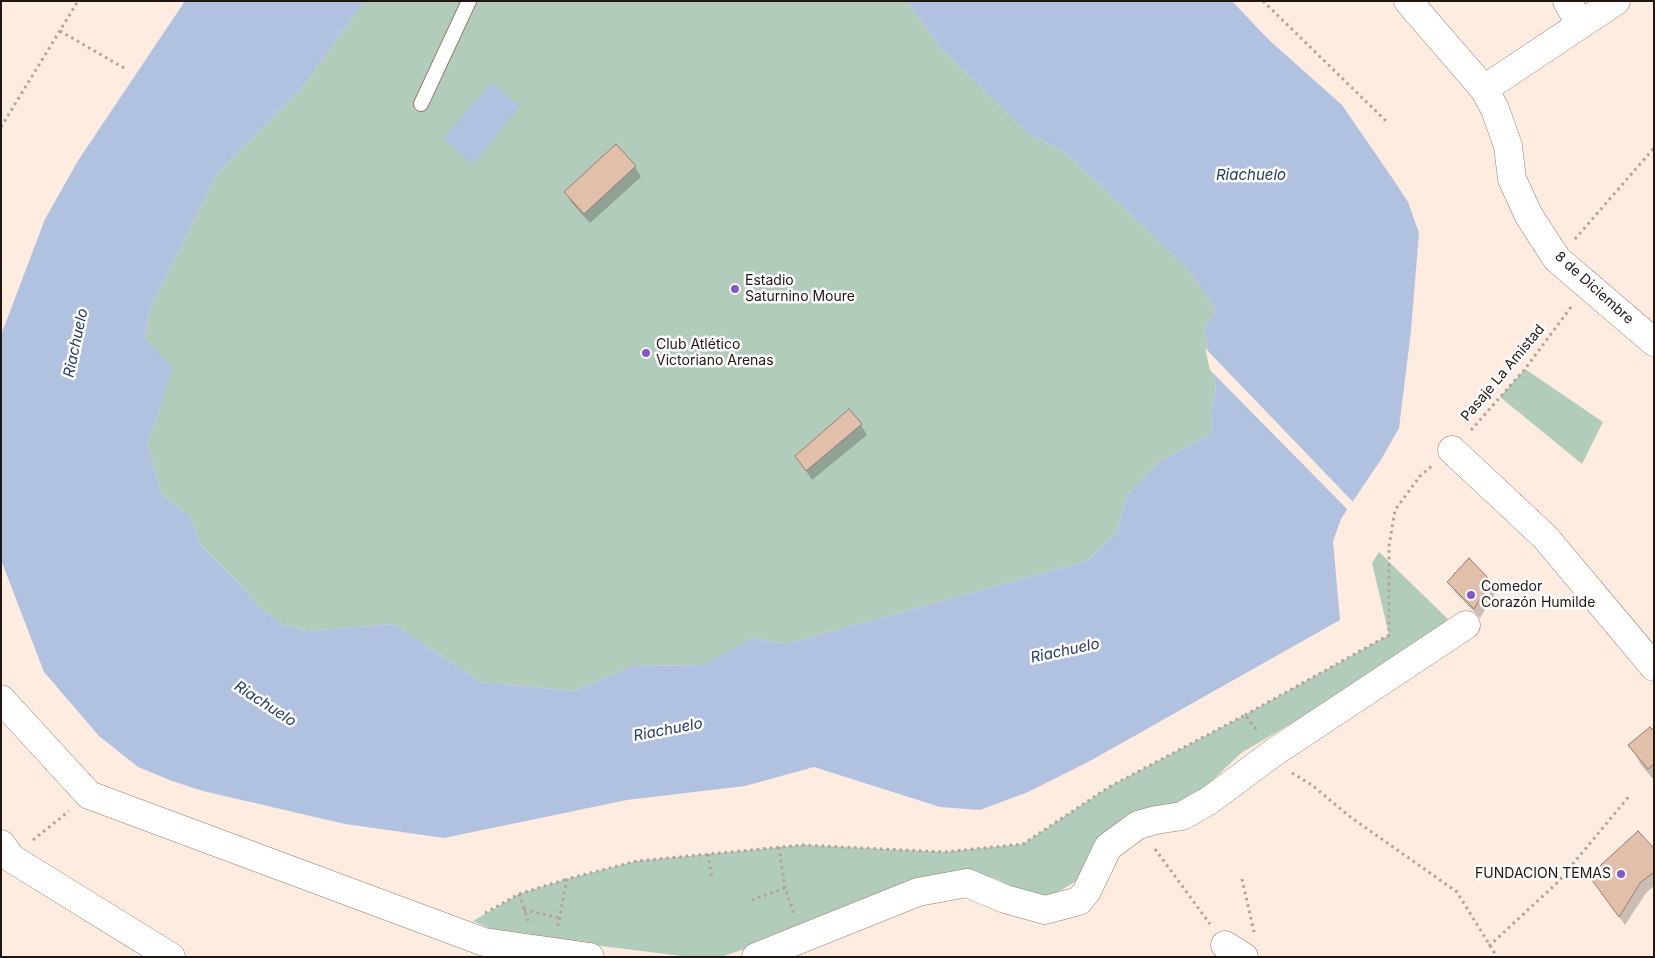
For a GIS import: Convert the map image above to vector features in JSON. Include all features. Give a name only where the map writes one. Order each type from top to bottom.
[{"type":"street","name":"8 de Diciembre","points":[[1408,1],[1484,89],[1495,109],[1508,146],[1512,179],[1529,216],[1558,259],[1651,333]]},
{"type":"street","points":[[1484,89],[1574,13],[1616,1]]},
{"type":"street","points":[[1452,450],[1545,537],[1654,667]]},
{"type":"street","points":[[756,957],[918,892],[967,884],[1045,910],[1079,901],[1087,891],[1108,847],[1138,825],[1182,816],[1210,800],[1273,753],[1466,625]]},
{"type":"street","points":[[1,699],[89,795],[484,942],[590,957]]},
{"type":"street","points":[[6,851],[171,957]]},
{"type":"lane","points":[[421,104],[469,1]]},
{"type":"path","points":[[1,127],[78,1]]},
{"type":"path","points":[[1263,1],[1386,121]]},
{"type":"path","points":[[60,31],[126,69]]},
{"type":"path","points":[[1558,259],[1654,148]]},
{"type":"path","name":"Pasaje La Amistad","points":[[1245,715],[1389,635],[1389,546],[1395,510],[1420,476],[1452,450],[1525,369],[1588,284]]},
{"type":"path","points":[[455,931],[519,894],[567,879],[637,861],[802,845],[944,852],[1023,844],[1109,787],[1245,715],[1284,767],[1312,785],[1349,816],[1457,892],[1497,957]]},
{"type":"path","points":[[6,851],[89,795]]},
{"type":"path","points":[[1489,946],[1558,882],[1630,795]]},
{"type":"path","points":[[1138,825],[1241,946]]},
{"type":"path","points":[[779,847],[785,888],[802,938]]},
{"type":"path","points":[[708,854],[712,879]]},
{"type":"path","points":[[554,952],[567,879]]},
{"type":"path","points":[[1241,946],[1242,879]]},
{"type":"path","points":[[752,900],[785,888]]},
{"type":"path","points":[[524,910],[560,918]]},
{"type":"green space","name":"Club Atlético Victoriano Arenas","points":[[364,1],[907,1],[941,48],[1028,133],[1066,153],[1188,269],[1216,310],[1204,330],[1216,387],[1211,414],[1212,433],[1159,462],[1127,495],[1117,532],[1087,561],[786,644],[753,638],[705,665],[634,666],[574,691],[481,682],[393,624],[308,631],[283,625],[259,607],[241,585],[201,545],[189,515],[162,495],[147,443],[160,409],[145,339],[149,311],[217,174],[303,87]]},
{"type":"green space","points":[[1525,369],[1603,422],[1582,464],[1500,397]]},
{"type":"green space","points":[[1379,552],[1452,623],[1385,669],[1241,753],[1195,797],[1078,880],[1053,895],[1028,895],[996,879],[970,872],[721,957],[682,956],[503,934],[473,921],[519,894],[567,879],[637,861],[802,845],[944,852],[1023,844],[1109,787],[1245,715],[1389,635],[1372,563]]},
{"type":"water","name":"Riachuelo","points":[[185,1],[364,1],[303,87],[217,174],[149,311],[145,339],[172,367],[160,409],[147,443],[162,495],[189,515],[201,545],[241,585],[259,607],[283,625],[308,631],[393,624],[481,682],[574,691],[634,666],[704,665],[753,638],[786,644],[1087,561],[1117,532],[1127,495],[1159,462],[1212,433],[1211,414],[1216,387],[1204,330],[1216,310],[1188,269],[1066,153],[1028,133],[941,48],[907,1],[1232,1],[1269,40],[1342,105],[1408,202],[1419,233],[1411,331],[1399,428],[1382,458],[1341,519],[1333,541],[1340,620],[1090,761],[1028,792],[980,810],[940,807],[814,767],[745,786],[627,800],[444,838],[345,824],[203,791],[138,767],[99,736],[44,672],[1,560],[1,335],[45,219],[79,159]]},
{"type":"water","points":[[491,83],[520,106],[473,164],[443,139]]},
{"type":"pier","points":[[1205,348],[1354,503],[1349,511],[1210,370]]},
{"type":"building","points":[[616,144],[636,166],[584,214],[564,192]]},
{"type":"building","points":[[849,409],[862,424],[806,471],[795,456]]},
{"type":"building","name":"Comedor Corazón Humilde","points":[[1469,558],[1491,581],[1474,609],[1447,582]]},
{"type":"building","points":[[1650,727],[1654,731],[1654,764],[1648,769],[1628,745]]},
{"type":"building","name":"FUNDACION TEMAS","points":[[1638,831],[1654,848],[1654,872],[1640,883],[1619,917],[1589,876]]},
{"type":"place","name":"Estadio Saturnino Moure","points":[[735,289]]},
{"type":"place","name":"Club Atlético Victoriano Arenas","points":[[646,353]]},
{"type":"place","name":"Comedor Corazón Humilde","points":[[1471,595]]},
{"type":"place","name":"FUNDACION TEMAS","points":[[1621,874]]}]
